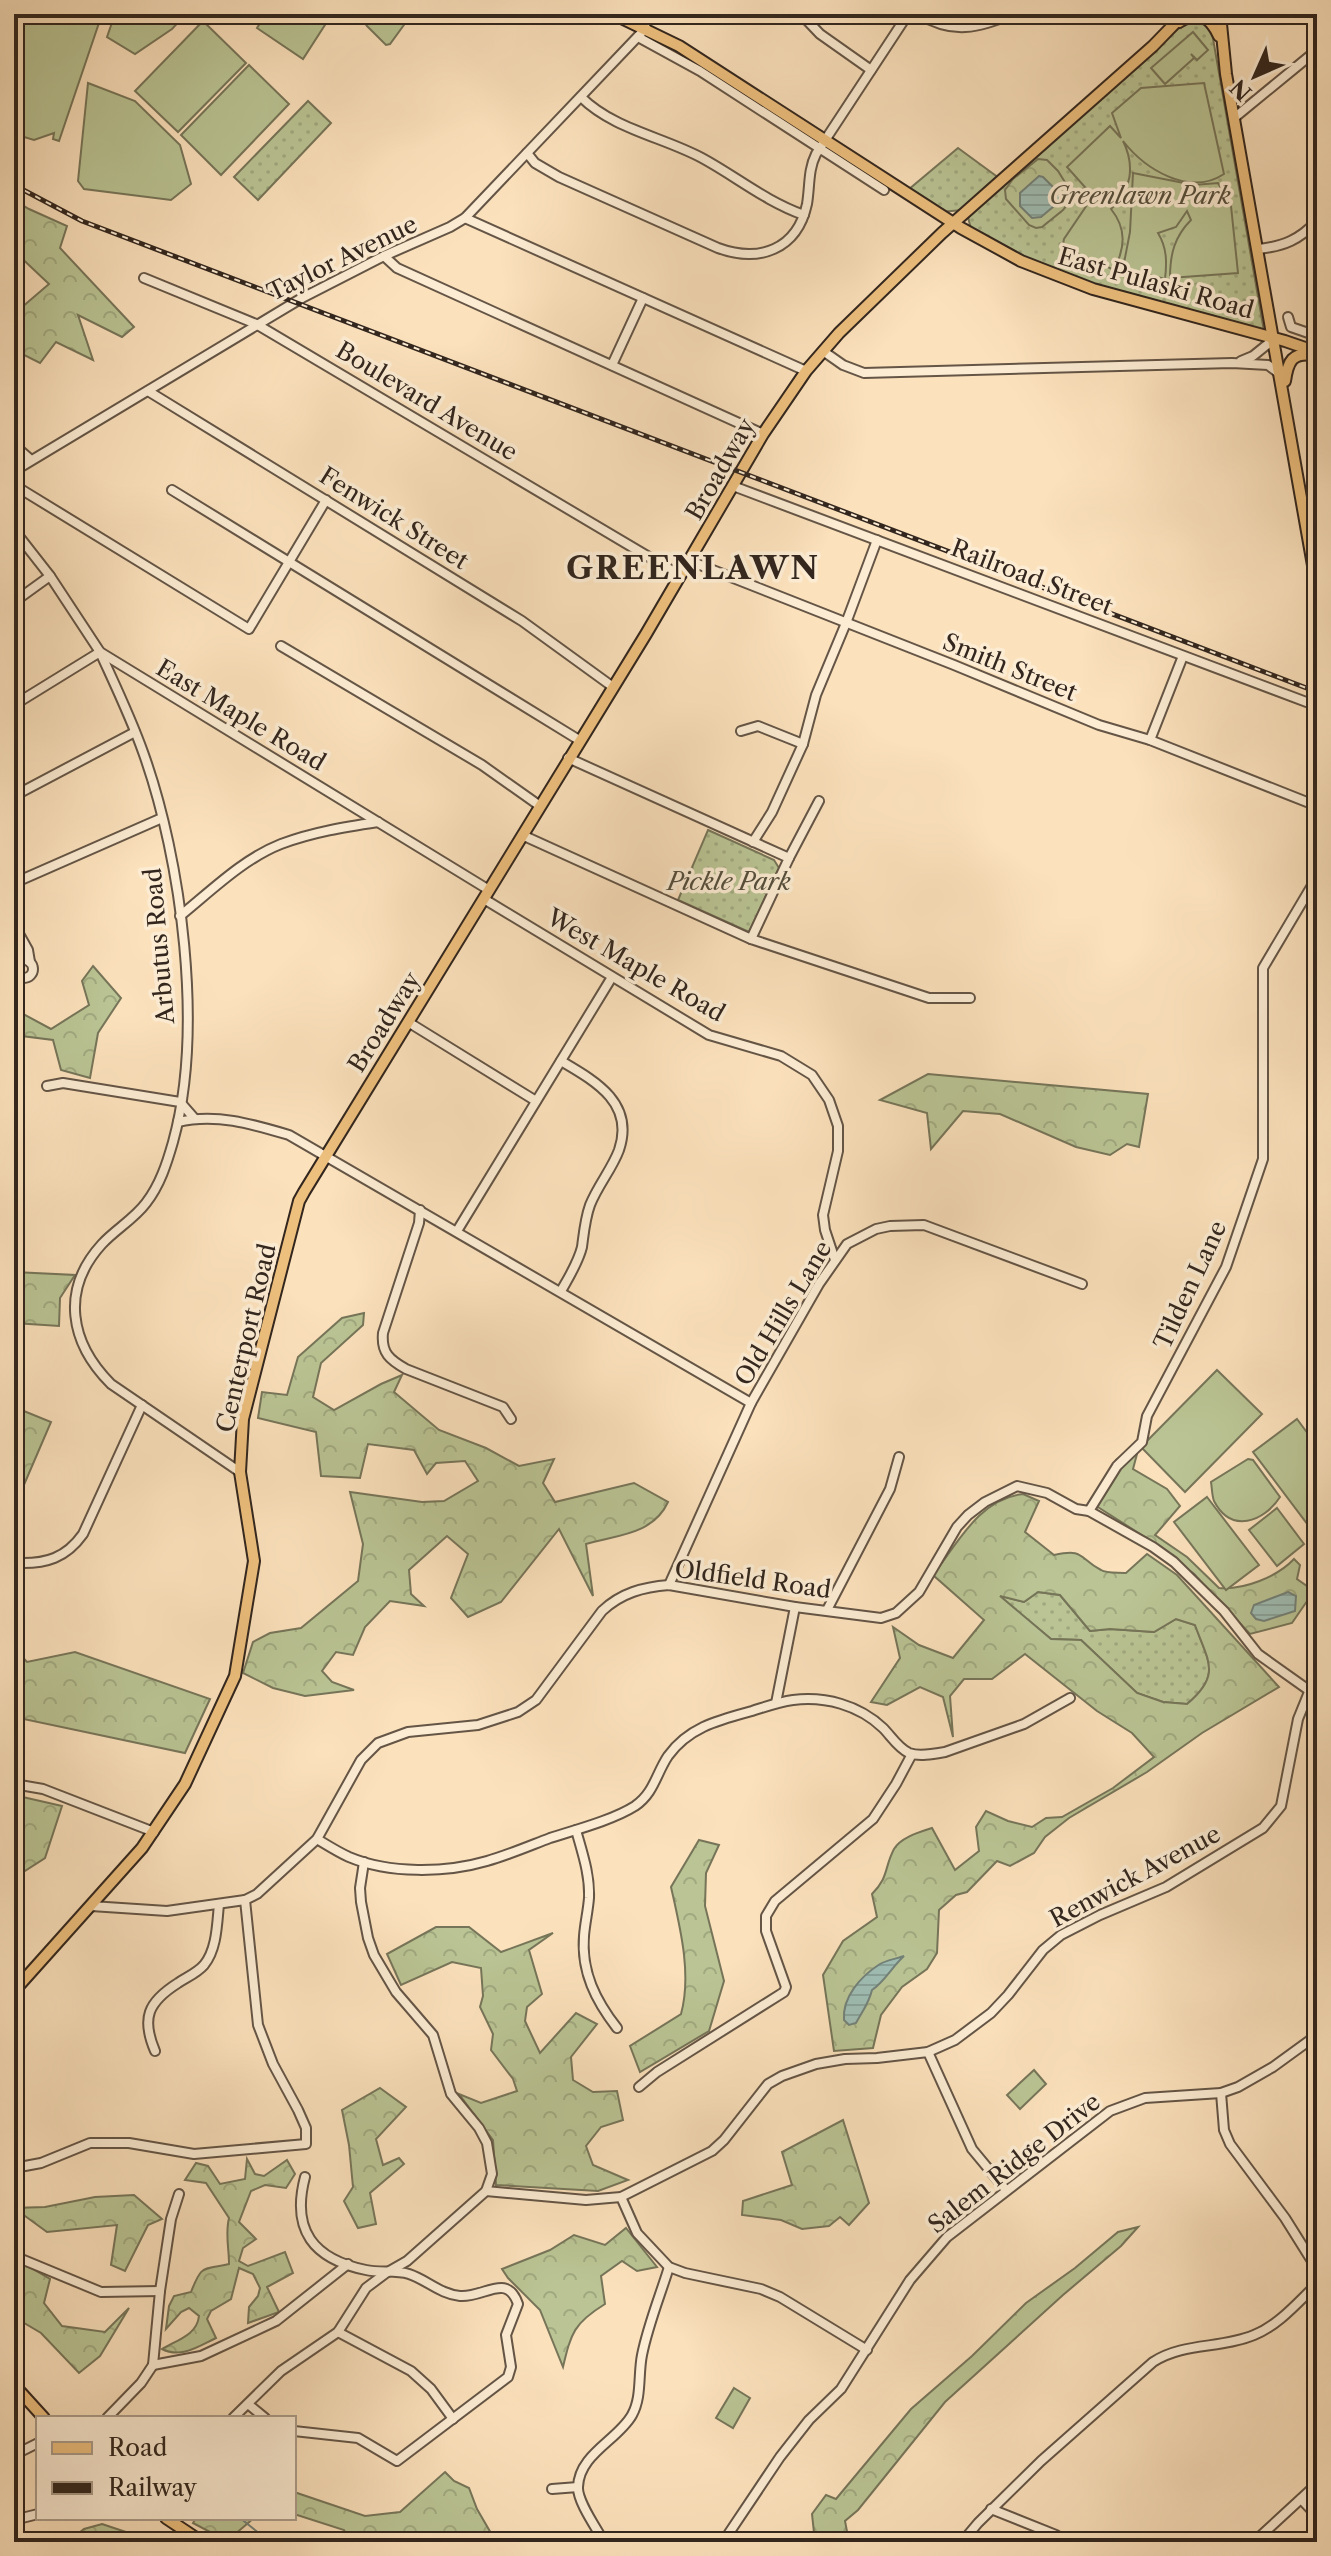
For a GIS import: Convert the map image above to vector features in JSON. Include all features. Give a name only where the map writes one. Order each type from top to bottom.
[{"type":"main road","name":"East Pulaski Road","points":[[613,14],[642,32],[679,46],[953,223],[1021,261],[1070,282],[1317,354]]},
{"type":"main road","name":"Broadway","points":[[326,1156],[681,576],[763,434],[806,371],[953,223],[1153,46],[1184,14]]},
{"type":"main road","points":[[1220,14],[1234,118],[1317,588]]},
{"type":"main road","points":[[1171,28],[1188,16],[1201,15],[1213,25],[1222,44]]},
{"type":"main road","points":[[1283,391],[1286,366],[1292,358],[1300,354],[1317,354]]},
{"type":"main road","name":"Centerport Road","points":[[14,1991],[154,1832],[185,1784],[235,1676],[254,1561],[240,1472],[243,1419],[299,1201],[326,1156]]},
{"type":"main road","points":[[16,2391],[42,2416]]},
{"type":"main road","points":[[169,2520],[202,2542]]},
{"type":"street","points":[[801,14],[820,34],[871,70]]},
{"type":"street","points":[[527,153],[535,163],[559,177],[735,254],[756,255],[771,251],[787,241],[796,230],[804,215],[810,170],[819,149],[908,14]]},
{"type":"street","points":[[919,14],[947,26],[968,28],[1013,14]]},
{"type":"street","name":"Taylor Avenue","points":[[14,471],[256,324],[384,256],[465,218],[642,32]]},
{"type":"street","points":[[642,32],[884,190]]},
{"type":"street","points":[[1234,118],[1317,50]]},
{"type":"street","points":[[581,97],[613,120],[681,147],[766,199],[804,215]]},
{"type":"street","points":[[465,218],[806,371]]},
{"type":"street","points":[[1259,249],[1296,240],[1317,221]]},
{"type":"street","points":[[384,256],[397,268],[763,434]]},
{"type":"street","name":"Boulevard Avenue","points":[[144,278],[256,324],[681,576]]},
{"type":"street","points":[[612,365],[643,298]]},
{"type":"street","points":[[1288,317],[1291,327],[1317,336]]},
{"type":"street","points":[[1232,363],[1253,356],[1274,339]]},
{"type":"street","points":[[823,351],[843,365],[874,374],[1232,363],[1268,365],[1280,374]]},
{"type":"street","name":"Fenwick Street","points":[[148,391],[522,621],[613,687]]},
{"type":"street","points":[[14,445],[31,460]]},
{"type":"street","points":[[14,485],[249,629],[326,500]]},
{"type":"street","name":"Railroad Street","points":[[733,486],[1317,706]]},
{"type":"street","points":[[172,490],[579,740]]},
{"type":"street","name":"East Maple Road","points":[[14,530],[50,576],[100,652],[379,822],[487,894]]},
{"type":"street","points":[[753,842],[772,812],[803,744],[816,695],[877,540]]},
{"type":"street","name":"Smith Street","points":[[690,561],[1099,725],[1150,740],[1317,806]]},
{"type":"street","points":[[14,602],[50,576]]},
{"type":"street","points":[[281,646],[482,765],[540,806]]},
{"type":"street","points":[[14,705],[100,652]]},
{"type":"street","name":"Arbutus Road","points":[[100,652],[135,732],[173,863],[188,1013],[178,1122],[164,1171],[149,1200],[101,1244],[86,1264],[74,1312],[76,1330],[96,1369],[111,1384],[240,1472]]},
{"type":"street","points":[[1150,740],[1183,656]]},
{"type":"street","points":[[741,731],[758,726],[803,744]]},
{"type":"street","points":[[14,796],[135,732]]},
{"type":"street","points":[[568,758],[789,858]]},
{"type":"street","points":[[751,939],[819,801]]},
{"type":"street","points":[[14,883],[162,818]]},
{"type":"street","points":[[180,916],[249,861],[279,845],[321,831],[379,822]]},
{"type":"street","points":[[522,835],[751,939],[929,998],[970,998]]},
{"type":"street","name":"Tilden Lane","points":[[1089,1511],[1117,1466],[1142,1442],[1147,1416],[1226,1267],[1263,1159],[1263,968],[1317,877]]},
{"type":"street","name":"West Maple Road","points":[[487,894],[612,977],[709,1035],[781,1056],[812,1075],[822,1087],[834,1113],[839,1138],[823,1215],[835,1260]]},
{"type":"street","points":[[14,925],[28,950],[30,962]]},
{"type":"street","points":[[457,1231],[612,977]]},
{"type":"street","points":[[408,1022],[536,1101]]},
{"type":"street","points":[[561,1061],[596,1081],[608,1093],[616,1105],[622,1134],[619,1149],[589,1209],[577,1261],[561,1291]]},
{"type":"street","points":[[47,1086],[63,1083],[180,1102],[194,1118]]},
{"type":"street","points":[[178,1122],[194,1118],[223,1119],[289,1135],[751,1403]]},
{"type":"street","points":[[420,1210],[419,1223],[383,1333],[385,1354],[392,1362],[406,1369],[503,1407],[511,1419]]},
{"type":"street","name":"Old Hills Lane","points":[[669,1585],[751,1403],[847,1244],[876,1229],[924,1225],[1082,1284]]},
{"type":"street","points":[[18,1563],[49,1561],[74,1547],[90,1521],[142,1405]]},
{"type":"street","points":[[827,1610],[890,1489],[899,1457]]},
{"type":"street","name":"Oldfield Road","points":[[91,1906],[167,1911],[245,1900],[257,1894],[317,1839],[361,1760],[378,1743],[408,1732],[478,1725],[518,1712],[536,1700],[592,1623],[613,1601],[648,1587],[669,1585],[881,1618],[896,1613],[919,1592],[957,1527],[985,1502],[1017,1486],[1047,1493],[1076,1509],[1089,1511],[1174,1562],[1224,1611],[1258,1654],[1313,1694]]},
{"type":"street","points":[[776,1703],[795,1607]]},
{"type":"street","name":"Renwick Avenue","points":[[486,2191],[586,2200],[621,2197],[712,2151],[724,2140],[758,2094],[782,2076],[816,2064],[845,2059],[928,2052],[955,2040],[991,2013],[1043,1950],[1061,1935],[1166,1887],[1263,1828],[1281,1806],[1298,1719],[1313,1694]]},
{"type":"street","points":[[317,1839],[364,1862],[424,1870],[463,1867],[501,1857],[634,1807],[654,1786],[668,1756],[693,1732],[707,1723],[776,1703],[795,1699],[860,1709],[912,1754],[945,1752],[1024,1724],[1070,1698]]},
{"type":"street","points":[[639,2087],[668,2064],[784,1992],[786,1987],[766,1931],[766,1916],[775,1901],[873,1819],[912,1754]]},
{"type":"street","points":[[14,1784],[43,1789],[154,1832]]},
{"type":"street","points":[[576,1830],[588,1879],[583,1947],[586,1965],[596,1998],[617,2028]]},
{"type":"street","points":[[235,2416],[281,2371],[338,2332],[366,2288],[407,2261],[486,2191],[492,2174],[487,2143],[479,2128],[451,2094],[433,2035],[384,1975],[368,1938],[360,1888],[364,1862]]},
{"type":"street","points":[[14,2168],[41,2163],[90,2143],[129,2143],[194,2154],[306,2144],[306,2128],[273,2064],[258,2025],[245,1900]]},
{"type":"street","points":[[155,2051],[147,2031],[148,2017],[164,1993],[204,1966],[214,1943],[219,1904]]},
{"type":"street","name":"Salem Ridge Drive","points":[[723,2542],[780,2457],[809,2420],[841,2389],[910,2280],[947,2237],[1110,2111],[1145,2098],[1221,2093],[1264,2073],[1317,2035]]},
{"type":"street","points":[[928,2052],[972,2149],[1006,2190]]},
{"type":"street","points":[[1221,2093],[1224,2130],[1230,2144],[1285,2218],[1317,2269]]},
{"type":"street","points":[[296,2431],[358,2438],[397,2461],[508,2377],[511,2367],[506,2335],[518,2304],[508,2288],[498,2287],[476,2295],[449,2294],[407,2273],[363,2270],[324,2254],[302,2225],[300,2196],[305,2177]]},
{"type":"street","points":[[109,2416],[141,2383],[153,2365],[160,2291],[171,2219],[179,2194]]},
{"type":"street","points":[[621,2197],[637,2233],[669,2267],[761,2289],[780,2297],[867,2350]]},
{"type":"street","points":[[14,2256],[101,2292],[160,2291]]},
{"type":"street","points":[[153,2365],[201,2356],[276,2321],[348,2264]]},
{"type":"street","points":[[604,2542],[578,2487],[594,2453],[621,2430],[636,2407],[646,2335],[669,2267]]},
{"type":"street","points":[[962,2542],[991,2509],[1153,2362],[1181,2349],[1254,2336],[1282,2317],[1317,2284]]},
{"type":"street","points":[[338,2332],[411,2371],[431,2389],[453,2419]]},
{"type":"street","points":[[248,2404],[263,2416]]},
{"type":"street","points":[[14,2455],[36,2444]]},
{"type":"street","points":[[1254,2542],[1317,2484]]},
{"type":"street","points":[[552,2489],[578,2487]]},
{"type":"street","points":[[1301,2499],[1317,2516]]},
{"type":"street","points":[[991,2509],[1067,2542]]},
{"type":"street","points":[[14,2520],[36,2514]]},
{"type":"street","points":[[180,2542],[185,2531]]},
{"type":"green space","points":[[25,14],[102,14],[59,141],[53,139],[54,133],[34,140],[14,134],[14,46]]},
{"type":"green space","points":[[115,14],[186,14],[172,29],[135,54],[107,37]]},
{"type":"green space","points":[[266,14],[332,14],[303,59],[257,28]]},
{"type":"green space","points":[[359,14],[409,14],[409,18],[386,45]]},
{"type":"green space","name":"Greenlawn Park","points":[[1195,16],[1211,27],[1264,331],[1098,286],[1023,257],[971,229],[968,217]]},
{"type":"green space","points":[[203,21],[246,63],[178,132],[135,91]]},
{"type":"green space","points":[[1193,32],[1208,50],[1197,60],[1191,54],[1194,58],[1165,84],[1151,68]]},
{"type":"green space","points":[[249,65],[289,104],[221,175],[181,135]]},
{"type":"green space","points":[[88,83],[135,101],[180,145],[191,184],[171,200],[84,189],[78,181]]},
{"type":"green space","points":[[1204,83],[1224,174],[1197,182],[1169,177],[1143,161],[1123,141],[1130,168],[1127,186],[1111,209],[1120,224],[1123,239],[1114,270],[1066,248],[1064,239],[1093,196],[1067,167],[1110,126],[1121,138],[1112,113],[1141,88]]},
{"type":"green space","points":[[308,101],[331,123],[258,200],[234,177]]},
{"type":"green space","points":[[958,148],[999,178],[963,210],[940,212],[908,190]]},
{"type":"green space","points":[[1038,159],[1047,160],[1058,171],[1071,192],[1071,200],[1042,227],[1036,228],[1029,225],[1006,199],[1005,190],[1013,179]]},
{"type":"green space","points":[[1133,173],[1194,185],[1218,183],[1231,206],[1238,273],[1170,278],[1174,247],[1191,220],[1187,211],[1176,227],[1158,233],[1166,255],[1165,279],[1123,268],[1130,232]]},
{"type":"green space","points":[[14,200],[67,226],[60,248],[134,327],[122,337],[78,315],[93,360],[56,342],[40,363],[14,350],[14,314],[49,284],[14,251]]},
{"type":"green space","name":"Pickle Park","points":[[708,830],[774,860],[779,868],[749,932],[678,900]]},
{"type":"green space","points":[[93,966],[121,998],[98,1033],[90,1078],[61,1070],[53,1040],[14,1035],[14,1009],[51,1029],[89,1005],[82,981]]},
{"type":"green space","points":[[928,1074],[1148,1094],[1139,1147],[1127,1144],[1110,1155],[1076,1147],[1000,1114],[963,1111],[931,1149],[927,1113],[880,1100]]},
{"type":"green space","points":[[14,1272],[75,1275],[60,1298],[59,1326],[14,1323]]},
{"type":"green space","points":[[364,1313],[363,1325],[321,1363],[313,1397],[334,1410],[402,1375],[394,1392],[439,1430],[486,1448],[519,1466],[554,1459],[543,1483],[555,1502],[634,1483],[668,1502],[653,1521],[643,1527],[586,1544],[593,1596],[559,1529],[501,1602],[468,1617],[451,1598],[468,1554],[447,1536],[409,1570],[411,1594],[424,1606],[390,1601],[365,1627],[353,1655],[336,1652],[322,1671],[332,1682],[354,1690],[305,1696],[273,1688],[243,1673],[253,1642],[270,1633],[301,1628],[358,1581],[363,1544],[350,1492],[422,1502],[444,1501],[478,1481],[465,1461],[436,1463],[427,1474],[414,1450],[368,1444],[360,1478],[321,1476],[316,1432],[258,1418],[262,1392],[287,1395],[298,1357],[342,1318]]},
{"type":"green space","points":[[1217,1370],[1262,1414],[1185,1492],[1141,1447]]},
{"type":"green space","points":[[14,1407],[51,1422],[14,1508]]},
{"type":"green space","points":[[1297,1419],[1317,1446],[1317,1537],[1253,1452]]},
{"type":"green space","points":[[1134,1446],[1137,1454],[1133,1469],[1167,1489],[1180,1506],[1155,1535],[1187,1557],[1219,1588],[1260,1581],[1294,1559],[1300,1565],[1297,1579],[1314,1591],[1292,1623],[1250,1634],[1194,1574],[1151,1541],[1090,1502],[1116,1460]]},
{"type":"green space","points":[[1248,1459],[1253,1460],[1280,1497],[1257,1518],[1238,1521],[1229,1518],[1214,1501],[1211,1482]]},
{"type":"green space","points":[[1023,1494],[1039,1501],[1025,1532],[1054,1555],[1080,1555],[1104,1571],[1126,1573],[1147,1554],[1177,1575],[1279,1687],[1069,1818],[1045,1837],[1034,1853],[1010,1866],[997,1861],[967,1892],[956,1895],[939,1910],[937,1953],[927,1969],[902,1987],[881,2015],[873,2048],[834,2051],[823,1975],[843,1941],[877,1917],[872,1894],[901,1841],[932,1828],[955,1870],[979,1851],[976,1827],[986,1811],[1032,1827],[1046,1818],[1062,1817],[1113,1788],[1154,1757],[1132,1733],[1097,1711],[1025,1654],[992,1679],[964,1679],[950,1696],[953,1737],[943,1697],[920,1687],[887,1705],[871,1702],[900,1658],[893,1627],[919,1645],[953,1658],[984,1620],[933,1575],[971,1524],[994,1504]],"holes":[[[1038,1592],[1060,1595],[1090,1631],[1154,1632],[1176,1619],[1195,1625],[1209,1667],[1205,1684],[1187,1704],[1163,1702],[1137,1693],[1081,1640],[1051,1639],[1000,1596],[1024,1602]]]},
{"type":"green space","points":[[1207,1497],[1259,1565],[1226,1590],[1174,1522]]},
{"type":"green space","points":[[1277,1508],[1304,1544],[1277,1566],[1249,1530]]},
{"type":"green space","points":[[1038,1592],[1060,1595],[1090,1631],[1154,1632],[1176,1619],[1195,1625],[1209,1667],[1205,1684],[1187,1704],[1163,1702],[1137,1693],[1081,1640],[1051,1639],[998,1595],[1024,1602]]},
{"type":"green space","points":[[14,1648],[27,1662],[75,1652],[210,1699],[185,1753],[14,1717]]},
{"type":"green space","points":[[14,1795],[62,1806],[45,1858],[14,1878]]},
{"type":"green space","points":[[699,1840],[719,1845],[706,1873],[705,1906],[724,1981],[709,2031],[640,2072],[630,2046],[681,2014],[685,1967],[671,1887]]},
{"type":"green space","points":[[436,1927],[469,1927],[501,1952],[553,1933],[529,1950],[542,1994],[527,2007],[525,2021],[540,2053],[576,2013],[597,2024],[571,2057],[573,2080],[593,2092],[617,2091],[623,2120],[601,2127],[586,2146],[593,2165],[628,2180],[598,2191],[496,2185],[493,2140],[459,2094],[481,2103],[517,2091],[513,2079],[491,2050],[493,2034],[480,2007],[483,1996],[481,1968],[452,1962],[401,1985],[387,1954]]},
{"type":"green space","points":[[1034,2070],[1046,2084],[1020,2109],[1007,2095]]},
{"type":"green space","points":[[380,2088],[406,2107],[376,2139],[383,2165],[399,2158],[404,2164],[370,2193],[376,2224],[358,2228],[344,2201],[353,2187],[342,2110]]},
{"type":"green space","points":[[843,2120],[869,2203],[849,2225],[840,2217],[829,2226],[802,2229],[781,2220],[742,2215],[743,2201],[792,2185],[782,2152]]},
{"type":"green space","points":[[247,2159],[255,2174],[264,2176],[287,2160],[295,2174],[286,2188],[265,2185],[251,2191],[239,2222],[256,2239],[243,2248],[239,2261],[248,2266],[285,2252],[293,2273],[267,2287],[279,2312],[248,2323],[249,2307],[260,2288],[253,2274],[239,2268],[231,2299],[211,2311],[207,2319],[216,2338],[183,2352],[169,2352],[162,2349],[190,2332],[199,2316],[189,2308],[181,2312],[166,2329],[169,2306],[174,2296],[191,2292],[204,2270],[229,2264],[229,2218],[206,2183],[185,2180],[196,2163],[208,2166],[220,2184],[245,2179]]},
{"type":"green space","points":[[134,2195],[162,2219],[148,2225],[125,2271],[111,2265],[117,2225],[47,2232],[14,2208],[45,2207],[95,2197]]},
{"type":"green space","points":[[1138,2227],[1121,2246],[945,2402],[858,2510],[845,2521],[849,2542],[815,2542],[812,2514],[826,2495],[836,2499],[911,2409],[1026,2303],[1118,2232]]},
{"type":"green space","points":[[626,2228],[657,2267],[637,2271],[622,2261],[601,2276],[605,2304],[586,2317],[575,2330],[563,2367],[540,2310],[502,2269],[550,2250],[574,2235],[605,2245]]},
{"type":"green space","points":[[14,2258],[50,2279],[44,2303],[62,2326],[105,2332],[129,2308],[100,2356],[79,2373],[41,2333],[14,2317]]},
{"type":"green space","points":[[734,2388],[750,2398],[733,2428],[716,2418]]},
{"type":"green space","points":[[445,2472],[454,2481],[469,2488],[495,2540],[505,2542],[351,2542],[344,2530],[296,2515],[296,2493],[365,2516],[400,2512]]},
{"type":"green space","points":[[195,2520],[252,2520],[227,2541],[193,2523]]},
{"type":"green space","points":[[102,2524],[144,2538],[141,2542],[68,2542],[84,2529]]},
{"type":"water","points":[[1039,176],[1060,194],[1060,201],[1041,217],[1032,218],[1020,206],[1020,193]]},
{"type":"water","points":[[1288,1592],[1296,1596],[1295,1611],[1264,1621],[1256,1619],[1251,1613],[1254,1605]]},
{"type":"water","points":[[904,1956],[872,1990],[856,2023],[849,2025],[844,2020],[844,2011],[854,1988],[880,1964]]},
{"type":"waterway","points":[[242,2520],[270,2542]]},
{"type":"railway","points":[[14,185],[82,221],[1317,692]]},
{"type":"district","name":"GREENLAWN","points":[[693,567]]}]
